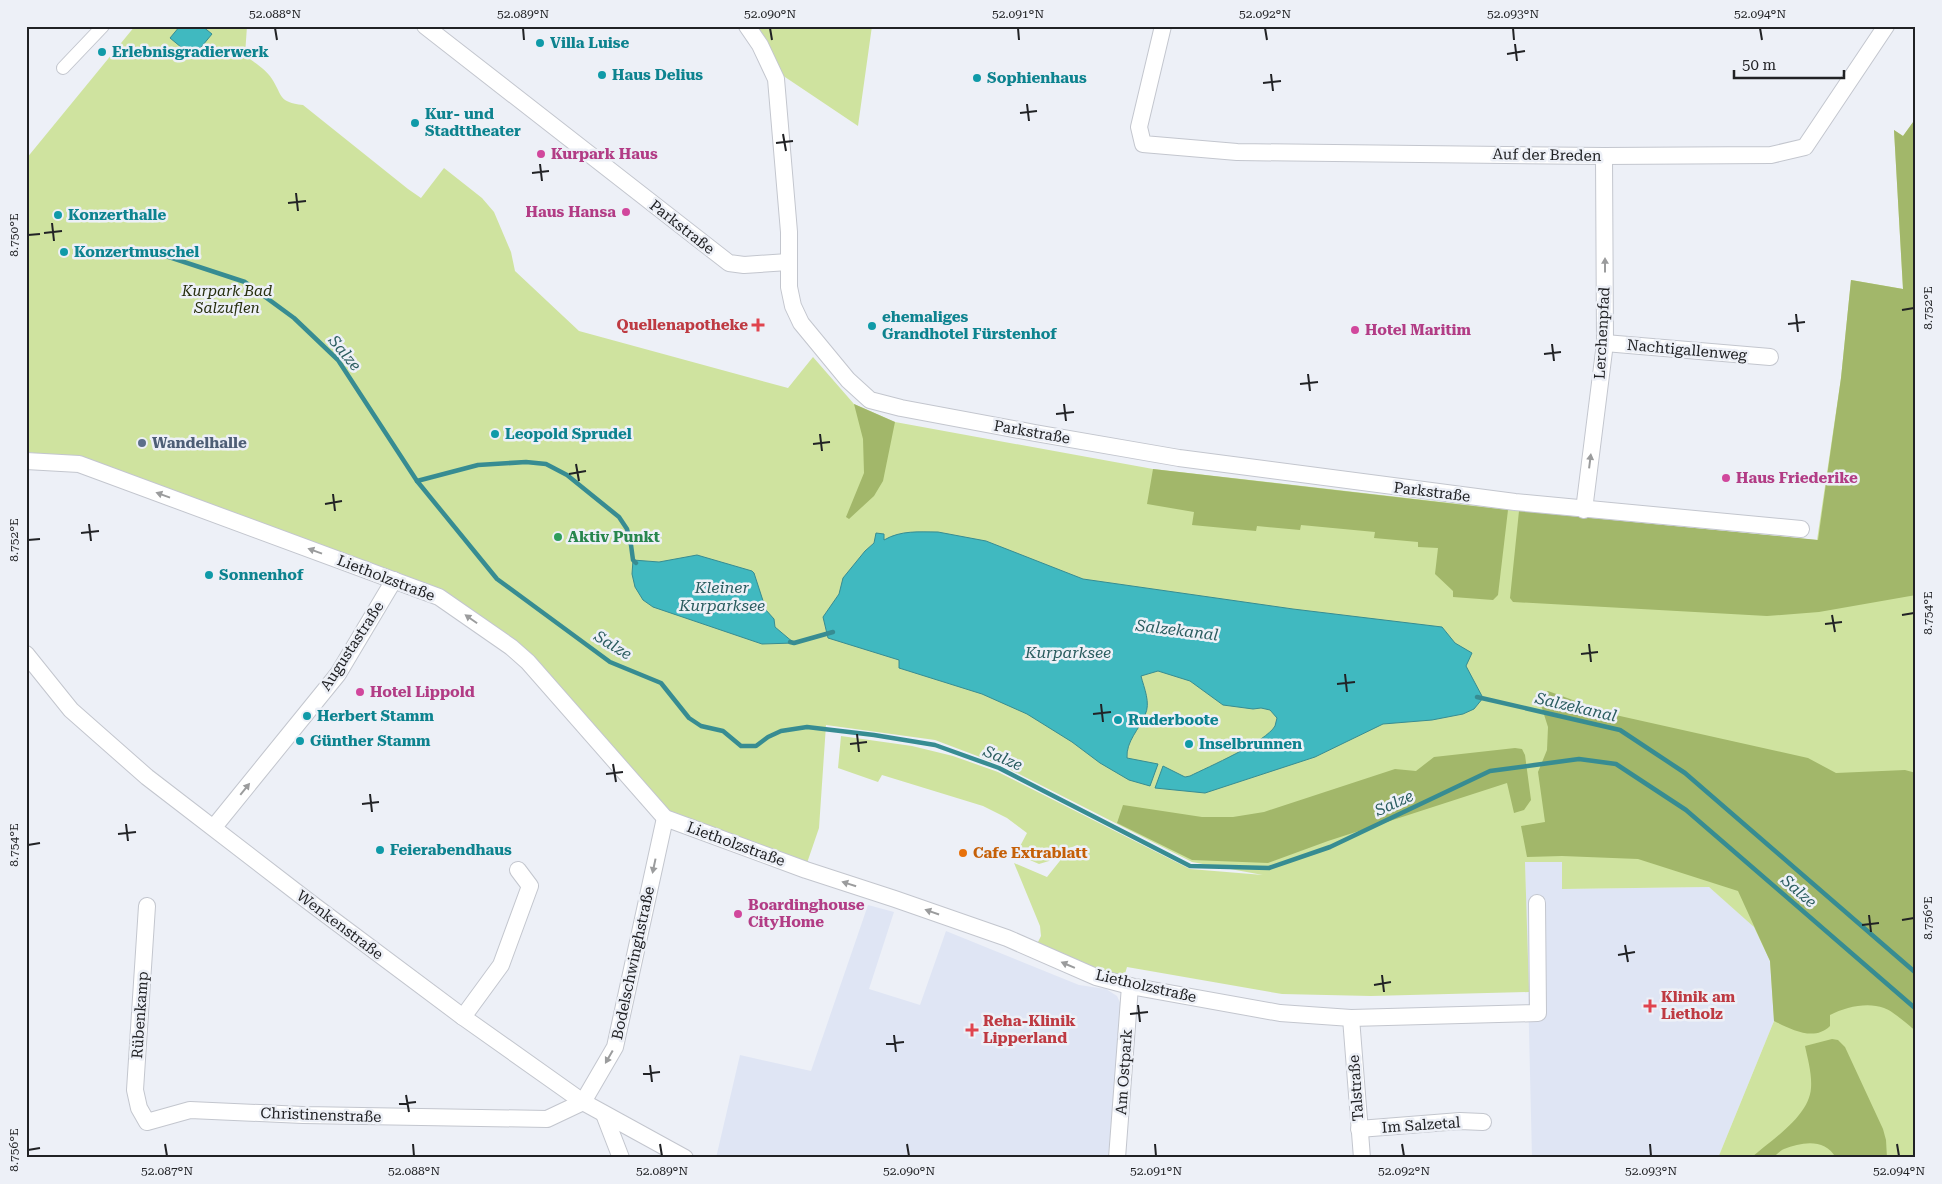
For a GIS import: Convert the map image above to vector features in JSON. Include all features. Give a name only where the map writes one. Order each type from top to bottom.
[{"type":"street","points":[[63,68],[103,26]]},
{"type":"street","name":"Parkstraße","points":[[425,26],[729,263],[744,265],[788,262],[789,287],[793,306],[801,323],[848,380],[870,400],[1035,433],[1179,458],[1343,481],[1584,510],[1801,529]]},
{"type":"street","points":[[747,26],[760,45],[776,79],[789,232],[788,262]]},
{"type":"street","name":"Auf der Breden","points":[[1163,26],[1139,127],[1143,144],[1237,152],[1604,156],[1771,155],[1805,147],[1886,26]]},
{"type":"street","name":"Lerchenpfad","points":[[1584,510],[1604,343],[1604,156]]},
{"type":"street","name":"Nachtigallenweg","points":[[1604,343],[1770,357]]},
{"type":"street","name":"Lietholzstraße","points":[[26,461],[79,464],[439,597],[511,647],[534,668],[665,818],[806,870],[1007,938],[1096,977],[1130,986],[1280,1013],[1351,1018],[1538,1013],[1537,903]]},
{"type":"street","name":"Augustastraße","points":[[214,827],[338,674],[394,580]]},
{"type":"street","name":"Wenkenstraße","points":[[26,654],[71,710],[147,777],[308,901],[463,1017],[583,1102],[685,1158]]},
{"type":"street","name":"Bodelschwinghstraße","points":[[583,1102],[615,1047],[665,818]]},
{"type":"street","points":[[463,1017],[501,965],[530,886],[518,870]]},
{"type":"street","name":"Rübenkamp","points":[[147,906],[135,1090],[139,1108],[147,1122]]},
{"type":"street","name":"Am Ostpark","points":[[1117,1158],[1130,986]]},
{"type":"street","name":"Talstraße","points":[[1351,1018],[1362,1158]]},
{"type":"street","name":"Christinenstraße","points":[[147,1122],[190,1110],[303,1115],[547,1119],[583,1102]]},
{"type":"street","points":[[604,1114],[621,1158]]},
{"type":"street","name":"Im Salzetal","points":[[1359,1130],[1460,1121],[1483,1122]]},
{"type":"shaded area","name":"Klinik am Lietholz","points":[[1562,861],[1562,889],[1709,887],[1754,926],[1770,961],[1774,1021],[1718,1158],[1532,1158],[1525,862]]},
{"type":"shaded area","name":"Reha-Klinik Lipperland","points":[[868,905],[894,912],[869,989],[920,1005],[946,931],[1079,985],[1106,989],[1117,996],[1121,1005],[1108,1158],[716,1158],[740,1055],[811,1071]]},
{"type":"green space","name":"Kurpark Bad Salzuflen","points":[[135,26],[247,26],[245,55],[269,75],[285,100],[303,105],[421,198],[444,168],[482,198],[494,212],[511,252],[515,271],[579,331],[788,388],[813,357],[854,404],[895,422],[1153,469],[1582,518],[1817,540],[1841,378],[1851,280],[1903,289],[1894,130],[1903,136],[1916,118],[1916,1158],[1718,1158],[1774,1021],[1770,961],[1754,927],[1709,887],[1562,889],[1562,862],[1525,862],[1529,992],[1371,996],[1282,994],[1127,967],[1124,977],[1078,965],[1036,946],[1041,936],[1040,926],[1014,863],[1047,877],[1063,857],[1079,854],[1078,845],[1055,853],[1049,861],[1039,864],[1016,854],[1027,833],[1007,818],[983,806],[882,775],[878,782],[838,768],[841,736],[912,746],[953,756],[998,772],[1190,869],[1263,875],[1192,862],[1001,765],[935,740],[826,725],[819,828],[807,863],[676,819],[531,657],[440,591],[77,458],[26,452],[26,159]]},
{"type":"green space","points":[[757,26],[872,26],[858,126],[782,75],[767,40]]},
{"type":"green space","points":[[1916,118],[1916,595],[1819,612],[1767,616],[1513,602],[1510,598],[1519,511],[1818,540],[1841,378],[1851,280],[1903,289],[1894,130],[1903,136]]},
{"type":"green space","points":[[854,404],[895,422],[883,481],[874,496],[849,519],[846,517],[864,473],[863,439]]},
{"type":"green space","points":[[1153,469],[1508,510],[1498,595],[1493,600],[1453,597],[1453,591],[1435,574],[1438,548],[1418,547],[1418,542],[1374,538],[1375,532],[1301,525],[1300,530],[1257,526],[1256,531],[1192,525],[1194,512],[1147,504]]},
{"type":"green space","points":[[1548,691],[1611,714],[1808,758],[1836,773],[1905,770],[1916,773],[1916,1031],[1888,1010],[1871,1005],[1850,1008],[1830,1015],[1830,1026],[1824,1031],[1817,1033],[1802,1033],[1774,1021],[1770,961],[1738,891],[1638,859],[1562,856],[1527,857],[1521,826],[1545,822],[1538,772],[1547,750],[1548,727],[1541,705],[1542,696]]},
{"type":"green space","points":[[1515,748],[1522,749],[1525,755],[1531,800],[1524,810],[1514,813],[1507,783],[1328,841],[1268,863],[1192,860],[1117,823],[1123,805],[1202,817],[1233,817],[1264,812],[1395,769],[1416,771],[1434,757]]},
{"type":"green space","points":[[1832,1039],[1838,1040],[1845,1047],[1883,1129],[1887,1158],[1836,1158],[1826,1147],[1805,1143],[1782,1150],[1771,1158],[1751,1158],[1788,1127],[1804,1109],[1809,1099],[1811,1078],[1805,1046]]},
{"type":"water","points":[[180,26],[202,26],[212,34],[193,57],[170,38]]},
{"type":"water","name":"Kurparksee","points":[[938,532],[986,541],[1083,579],[1293,609],[1442,627],[1455,643],[1472,653],[1466,666],[1483,698],[1474,709],[1463,714],[1432,720],[1383,724],[1315,757],[1205,793],[1155,788],[1163,766],[1185,777],[1190,776],[1236,754],[1260,739],[1275,726],[1277,718],[1270,710],[1223,705],[1190,681],[1158,671],[1141,676],[1147,710],[1131,741],[1127,758],[1158,764],[1150,786],[1129,780],[1027,714],[982,694],[899,668],[899,660],[828,638],[823,617],[839,594],[843,578],[874,543],[876,533],[884,534],[884,540],[904,533]]},
{"type":"water","name":"Kleiner Kurparksee","points":[[697,555],[752,571],[766,610],[774,619],[775,627],[794,643],[762,644],[653,607],[643,600],[635,587],[632,574],[633,560],[659,562]]},
{"type":"waterway","name":"Salze","points":[[160,254],[245,282],[294,318],[338,360],[417,481],[497,579],[610,662],[661,683],[689,718],[701,726],[723,731],[741,746],[756,746],[768,737],[781,731],[807,727],[935,745],[999,768],[1190,866],[1269,868],[1330,847],[1490,771],[1579,759],[1616,764],[1686,810],[1916,1009]]},
{"type":"waterway","name":"Salzekanal","points":[[417,481],[478,465],[526,462],[546,464],[567,475],[619,517],[627,529],[633,560],[636,563]]},
{"type":"waterway","name":"Salzekanal","points":[[790,642],[794,643],[833,632]]},
{"type":"waterway","name":"Salzekanal","points":[[1477,697],[1620,730],[1685,773],[1916,973]]},
{"type":"place","name":"Villa Luise","points":[[540,43]]},
{"type":"place","name":"Erlebnisgradierwerk","points":[[102,52]]},
{"type":"place","name":"Haus Delius","points":[[602,75]]},
{"type":"place","name":"Sophienhaus","points":[[977,78]]},
{"type":"place","name":"Kur- und Stadttheater","points":[[415,123]]},
{"type":"place","name":"Kurpark Haus","points":[[541,154]]},
{"type":"place","name":"Haus Hansa","points":[[626,212]]},
{"type":"place","name":"Konzerthalle","points":[[58,215]]},
{"type":"place","name":"Konzertmuschel","points":[[64,252]]},
{"type":"place","name":"Quellenapotheke","points":[[758,325]]},
{"type":"place","name":"ehemaliges Grandhotel Fürstenhof","points":[[872,326]]},
{"type":"place","name":"Hotel Maritim","points":[[1355,330]]},
{"type":"place","name":"Leopold Sprudel","points":[[495,434]]},
{"type":"place","name":"Wandelhalle","points":[[142,443]]},
{"type":"place","name":"Haus Friederike","points":[[1726,478]]},
{"type":"place","name":"Aktiv Punkt","points":[[558,537]]},
{"type":"place","name":"Sonnenhof","points":[[209,575]]},
{"type":"place","name":"Hotel Lippold","points":[[360,692]]},
{"type":"place","name":"Herbert Stamm","points":[[307,716]]},
{"type":"place","name":"Ruderboote","points":[[1118,720]]},
{"type":"place","name":"Günther Stamm","points":[[300,741]]},
{"type":"place","name":"Inselbrunnen","points":[[1189,744]]},
{"type":"place","name":"Feierabendhaus","points":[[380,850]]},
{"type":"place","name":"Cafe Extrablatt","points":[[963,853]]},
{"type":"place","name":"Boardinghouse CityHome","points":[[738,914]]},
{"type":"place","name":"Klinik am Lietholz","points":[[1650,1006]]},
{"type":"place","name":"Reha-Klinik Lipperland","points":[[972,1030]]}]
